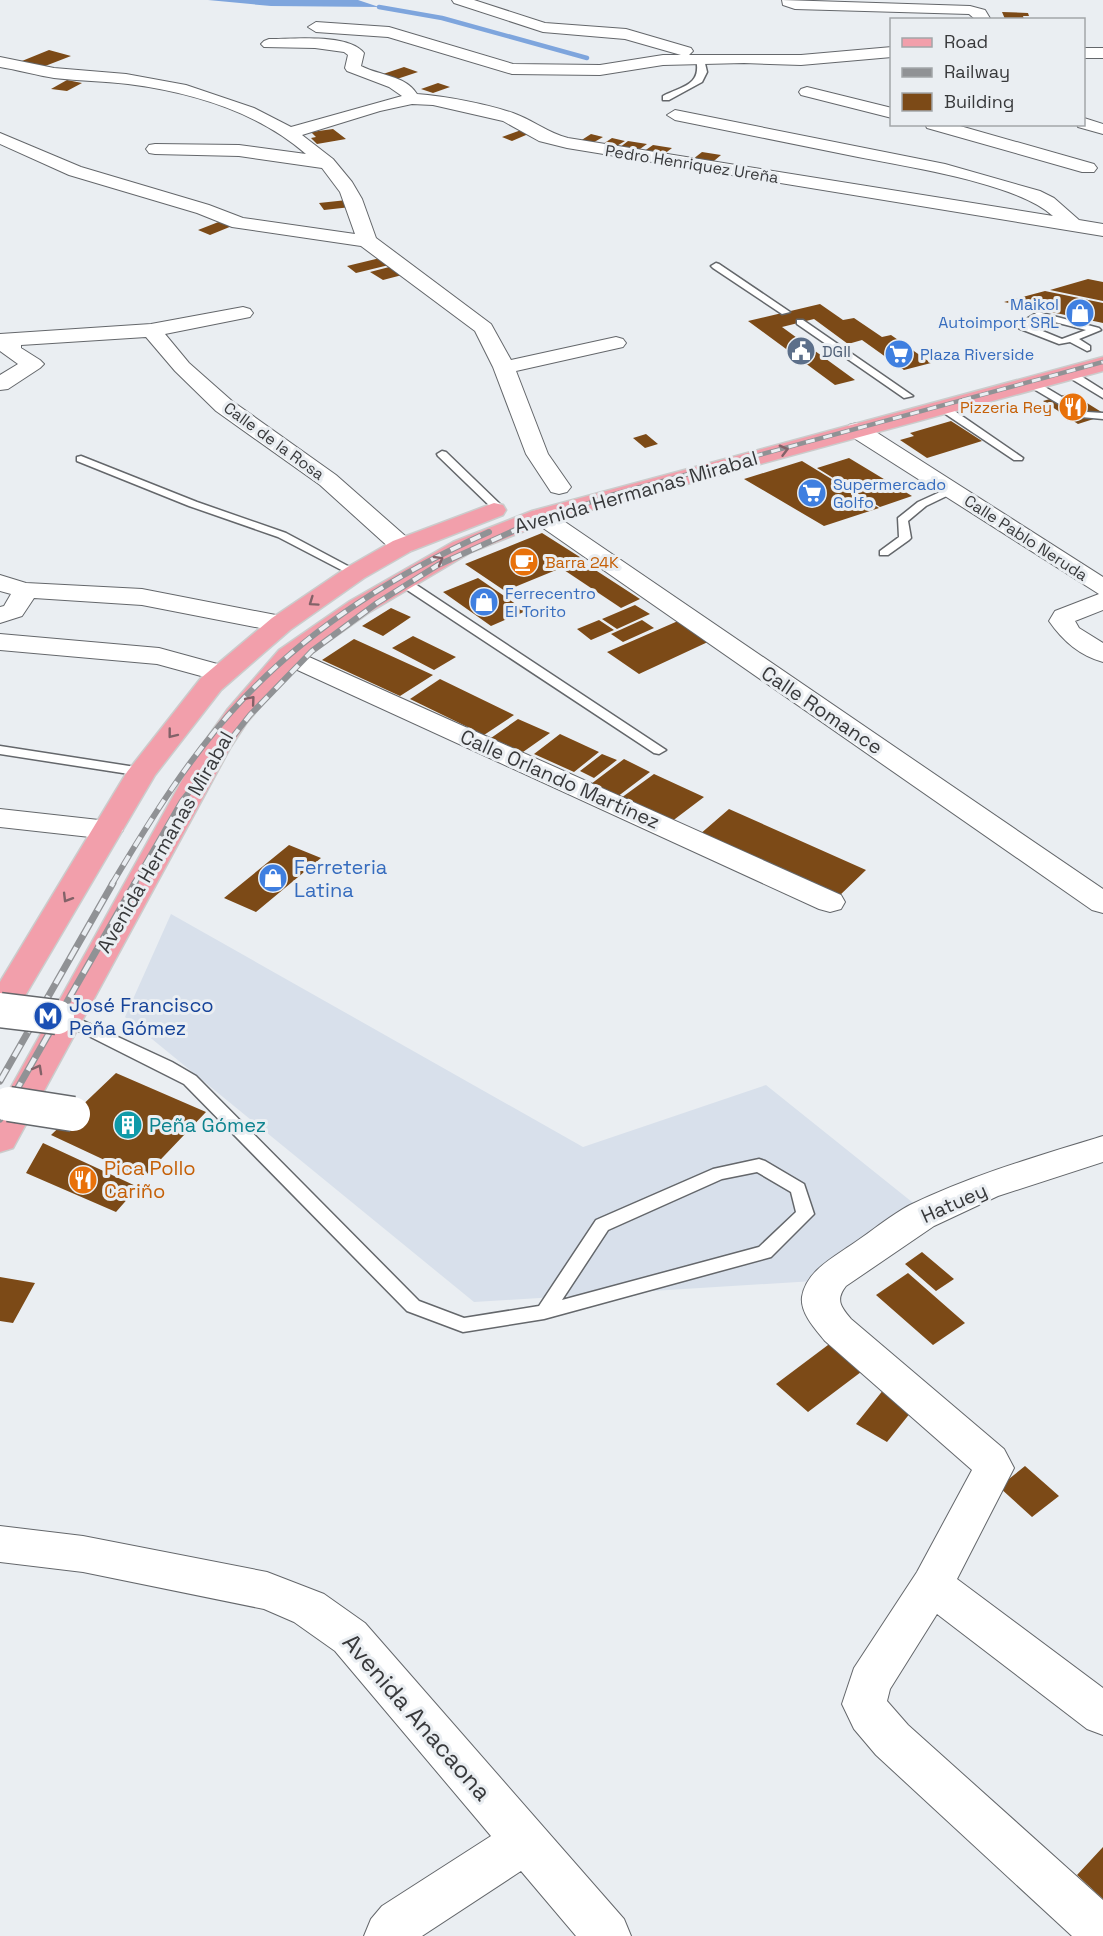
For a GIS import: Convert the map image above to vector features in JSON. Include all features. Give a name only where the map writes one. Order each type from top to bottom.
[{"type":"main road","name":"Avenida Hermanas Mirabal","points":[[0,1010],[142,772],[211,684],[281,624],[355,573],[402,546],[498,508],[559,487],[1091,349]]},
{"type":"main road","name":"Avenida Hermanas Mirabal","points":[[0,1139],[62,1018],[215,748],[237,716],[289,656],[359,607],[462,546],[541,516],[1069,373],[1091,349]]},
{"type":"street","points":[[459,0],[543,27],[626,34]]},
{"type":"street","points":[[789,0],[788,2],[795,5],[970,10],[980,13],[983,18]]},
{"type":"street","points":[[561,12],[626,34],[722,59]]},
{"type":"street","points":[[316,27],[389,32],[512,69],[600,70],[654,61],[700,59],[890,61]]},
{"type":"street","points":[[269,44],[310,44],[349,48],[356,53],[353,68],[396,85],[411,95],[412,99]]},
{"type":"street","points":[[1085,53],[1103,53]]},
{"type":"street","points":[[0,62],[52,73],[128,80],[170,87],[233,104],[289,133],[328,164],[348,188],[367,241]]},
{"type":"street","points":[[1085,62],[1103,63]]},
{"type":"street","points":[[807,92],[889,111]]},
{"type":"street","name":"Pedro Henriquez Ureña","points":[[289,133],[376,107],[412,99],[433,100],[509,117],[545,137],[567,143],[1103,230]]},
{"type":"street","points":[[675,116],[945,169],[1034,195],[1048,202],[1072,224]]},
{"type":"street","points":[[1085,124],[1103,129]]},
{"type":"street","points":[[940,126],[1088,168]]},
{"type":"street","points":[[0,138],[75,171],[203,209],[220,218],[239,223],[367,241],[484,328],[504,367],[537,454],[559,487]]},
{"type":"street","points":[[155,150],[234,148],[285,154],[328,164]]},
{"type":"street","points":[[7,340],[151,330],[240,305],[253,336]]},
{"type":"street","name":"Calle de la Rosa","points":[[151,330],[182,367],[224,406],[328,480],[402,546]]},
{"type":"street","points":[[0,384],[33,364],[11,351],[11,340],[7,340]]},
{"type":"street","points":[[504,367],[550,360],[616,343]]},
{"type":"street","name":"Calle Pablo Neruda","points":[[857,430],[1103,588]]},
{"type":"street","name":"Calle Romance","points":[[541,516],[1103,903]]},
{"type":"street","points":[[0,582],[26,590],[142,597],[281,624]]},
{"type":"street","points":[[0,615],[13,610],[26,590]]},
{"type":"street","points":[[1103,601],[1064,616],[1062,621],[1074,635],[1103,654]]},
{"type":"street","points":[[0,642],[159,656],[223,674]]},
{"type":"street","name":"Calle Orlando Martínez","points":[[289,656],[830,902]]},
{"type":"street","points":[[0,818],[108,830]]},
{"type":"street","points":[[0,1010],[62,1018]]},
{"type":"street","points":[[9,1104],[73,1114]]},
{"type":"street","name":"Hatuey","points":[[932,1585],[994,1472],[993,1465],[838,1330],[820,1306],[819,1295],[833,1275],[921,1216],[986,1187],[1103,1149]]},
{"type":"street","name":"Avenida Anacaona","points":[[0,1544],[83,1554],[267,1591],[309,1608],[350,1637],[607,1936]]},
{"type":"street","points":[[1103,1714],[932,1585],[870,1682],[864,1704],[892,1740],[1103,1932]]},
{"type":"street","points":[[388,1936],[399,1923],[525,1841]]},
{"type":"lane","points":[[666,98],[699,80],[703,72],[700,59]]},
{"type":"lane","points":[[716,266],[785,312]]},
{"type":"lane","points":[[1038,315],[1096,330],[1091,349],[1062,342],[1021,326],[1038,315]]},
{"type":"lane","points":[[800,322],[908,396]]},
{"type":"lane","points":[[1069,373],[1103,395]]},
{"type":"lane","points":[[1031,383],[1085,415],[1103,416]]},
{"type":"lane","points":[[942,407],[1018,458]]},
{"type":"lane","points":[[442,454],[498,508]]},
{"type":"lane","points":[[81,459],[193,504],[282,535],[355,573]]},
{"type":"lane","points":[[884,553],[905,538],[902,520],[922,504],[951,490]]},
{"type":"lane","points":[[402,581],[659,750]]},
{"type":"lane","points":[[0,750],[142,772]]},
{"type":"lane","points":[[62,1018],[166,1066],[190,1080],[413,1306],[463,1325],[544,1312],[765,1252],[805,1214],[798,1188],[759,1165],[719,1173],[602,1225],[572,1274],[544,1312]]},
{"type":"shaded area","points":[[171,914],[583,1147],[766,1085],[917,1206],[814,1281],[474,1302],[125,1017]]},
{"type":"water","points":[[208,0],[358,0],[379,7],[271,6]]},
{"type":"building","points":[[1002,12],[1028,13],[1029,16],[1023,16],[1024,18],[1005,18]]},
{"type":"building","points":[[49,50],[71,56],[40,68],[17,63]]},
{"type":"building","points":[[404,67],[418,72],[394,80],[380,75]]},
{"type":"building","points":[[67,80],[82,83],[67,91],[51,89]]},
{"type":"building","points":[[438,83],[450,87],[433,93],[421,89]]},
{"type":"building","points":[[333,129],[346,139],[317,144],[311,138],[316,137],[311,132]]},
{"type":"building","points":[[524,129],[533,132],[512,141],[502,137]]},
{"type":"building","points":[[591,134],[603,137],[589,145],[577,143]]},
{"type":"building","points":[[612,138],[625,141],[610,150],[597,148]]},
{"type":"building","points":[[628,141],[647,144],[633,154],[615,151]]},
{"type":"building","points":[[653,145],[672,148],[659,158],[640,154]]},
{"type":"building","points":[[702,152],[721,155],[708,166],[688,163]]},
{"type":"building","points":[[347,200],[351,207],[324,210],[319,203]]},
{"type":"building","points":[[221,221],[232,226],[210,235],[198,230]]},
{"type":"building","points":[[380,258],[389,265],[356,273],[347,266]]},
{"type":"building","points":[[393,266],[406,274],[383,280],[370,272]]},
{"type":"building","points":[[1088,279],[1103,282],[1103,301],[1050,290]]},
{"type":"building","name":"Maikol Autoimport SRL","points":[[1045,291],[1103,303],[1103,323],[1004,302]]},
{"type":"building","name":"Plaza Riverside","points":[[820,304],[843,320],[854,318],[882,337],[891,335],[931,363],[904,370],[862,340],[848,344],[814,319],[782,327],[855,380],[835,385],[748,321]]},
{"type":"building","name":"Pizzeria Rey","points":[[1071,393],[1103,413],[1103,416],[1078,424],[1043,401]]},
{"type":"building","points":[[951,421],[982,441],[927,458],[900,440],[914,436],[910,433]]},
{"type":"building","points":[[646,434],[658,444],[645,448],[633,438]]},
{"type":"building","points":[[849,458],[912,496],[880,507],[817,468]]},
{"type":"building","name":"Supermercado Golfo","points":[[802,461],[879,508],[824,526],[744,479]]},
{"type":"building","name":"Barra 24K","points":[[542,533],[583,559],[505,591],[465,564]]},
{"type":"building","points":[[583,562],[640,599],[621,608],[564,570]]},
{"type":"building","name":"Ferrecentro El Torito","points":[[478,578],[526,611],[491,626],[443,592]]},
{"type":"building","points":[[635,605],[650,614],[617,629],[602,619]]},
{"type":"building","points":[[391,608],[411,617],[383,636],[362,626]]},
{"type":"building","points":[[599,620],[614,630],[591,640],[577,629]]},
{"type":"building","points":[[642,620],[654,628],[623,642],[611,634]]},
{"type":"building","points":[[678,621],[710,641],[639,674],[607,652]]},
{"type":"building","points":[[413,636],[456,657],[434,670],[392,648]]},
{"type":"building","points":[[354,639],[433,675],[400,696],[322,660]]},
{"type":"building","points":[[440,679],[514,715],[484,735],[410,699]]},
{"type":"building","points":[[518,719],[550,733],[523,752],[491,738]]},
{"type":"building","points":[[560,734],[599,752],[574,772],[534,754]]},
{"type":"building","points":[[602,754],[617,760],[594,778],[580,771]]},
{"type":"building","points":[[624,759],[650,772],[617,797],[591,784]]},
{"type":"building","points":[[654,774],[704,797],[671,822],[621,798]]},
{"type":"building","points":[[729,809],[866,870],[837,898],[699,835]]},
{"type":"building","name":"Ferreteria Latina","points":[[289,845],[321,858],[256,912],[224,898]]},
{"type":"building","name":"Peña Gómez","points":[[116,1073],[206,1112],[143,1178],[51,1135]]},
{"type":"building","name":"Pica Pollo Cariño","points":[[43,1143],[138,1187],[116,1212],[26,1173]]},
{"type":"building","points":[[922,1252],[954,1279],[936,1291],[905,1264]]},
{"type":"building","points":[[908,1273],[965,1323],[933,1345],[876,1295]]},
{"type":"building","points":[[0,1277],[35,1283],[13,1323],[0,1321]]},
{"type":"building","points":[[832,1342],[865,1369],[808,1412],[776,1384]]},
{"type":"building","points":[[884,1389],[915,1407],[887,1442],[856,1424]]},
{"type":"building","points":[[1025,1466],[1059,1496],[1032,1517],[999,1487]]},
{"type":"building","points":[[1103,1847],[1103,1899],[1077,1875]]},
{"type":"waterway","points":[[379,7],[442,18],[587,58]]},
{"type":"railway","points":[[547,518],[611,495],[1103,362]]},
{"type":"railway","points":[[134,884],[182,801],[250,715],[312,651],[377,603],[438,565],[551,516]]},
{"type":"railway","points":[[112,884],[156,812],[206,742],[243,699],[270,673],[298,648],[357,604],[421,565],[489,532]]},
{"type":"railway","points":[[0,1081],[113,883]]},
{"type":"railway","points":[[0,1119],[135,883]]},
{"type":"place","name":"Maikol Autoimport SRL","points":[[1080,313]]},
{"type":"place","name":"DGII","points":[[801,351]]},
{"type":"place","name":"Plaza Riverside","points":[[899,354]]},
{"type":"place","name":"Pizzeria Rey","points":[[1073,407]]},
{"type":"place","name":"Supermercado Golfo","points":[[812,493]]},
{"type":"place","name":"Barra 24K","points":[[524,562]]},
{"type":"place","name":"Ferrecentro El Torito","points":[[484,602]]},
{"type":"place","name":"Ferreteria Latina","points":[[273,878]]},
{"type":"place","name":"José Francisco Peña Gómez","points":[[48,1016]]},
{"type":"place","name":"Peña Gómez","points":[[128,1125]]},
{"type":"place","name":"Pica Pollo Cariño","points":[[83,1180]]}]
